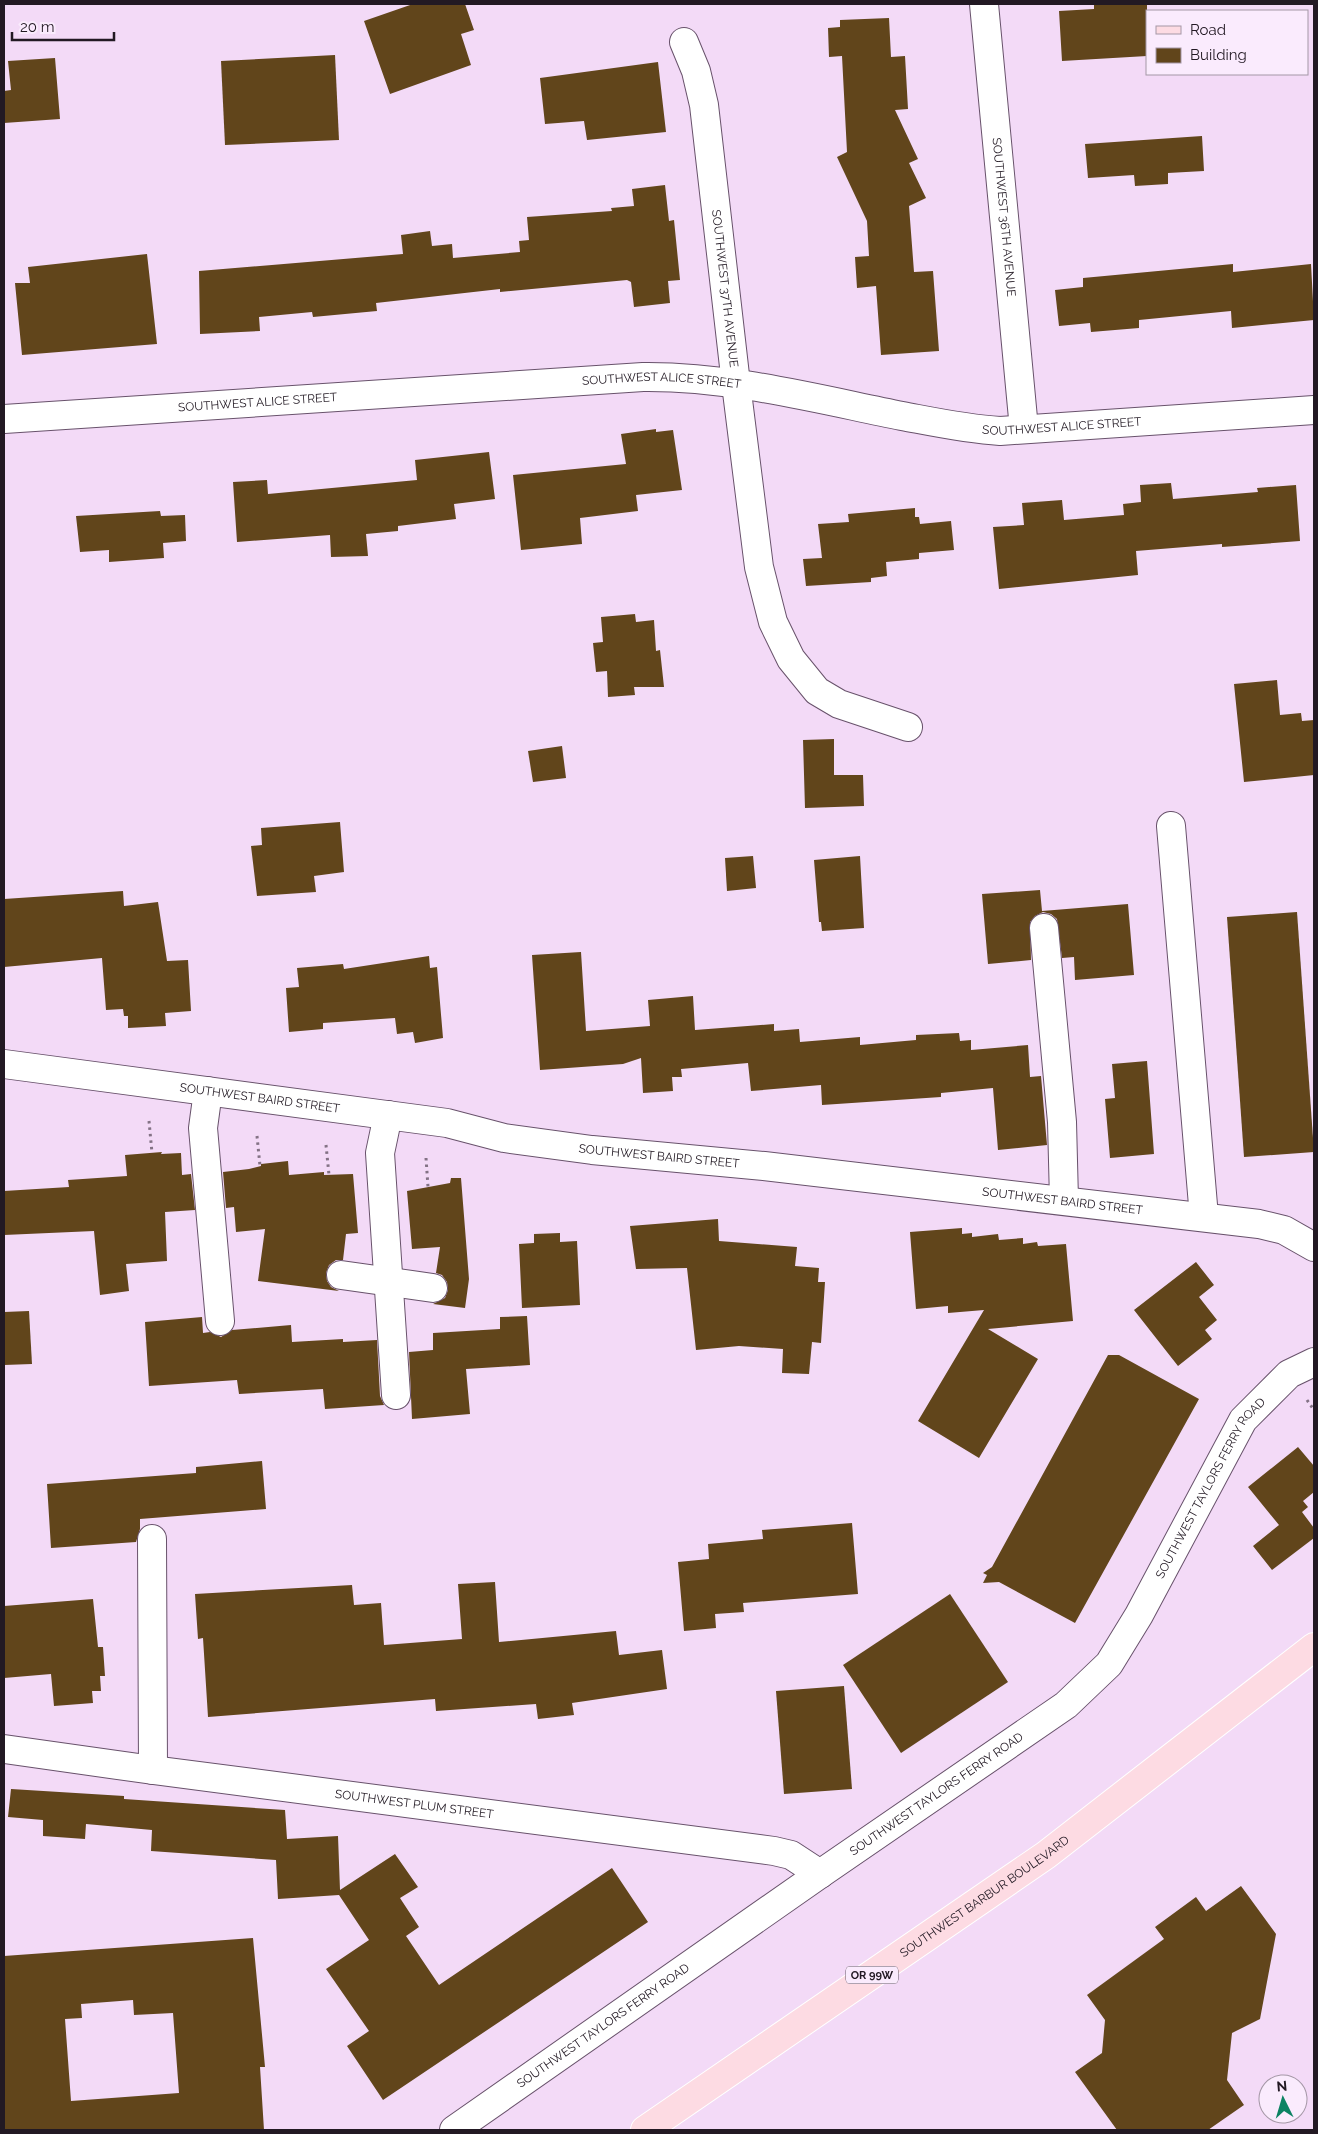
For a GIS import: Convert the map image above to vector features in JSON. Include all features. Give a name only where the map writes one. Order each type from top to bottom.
[{"type":"main road","name":"SOUTHWEST BARBUR BOULEVARD","points":[[645,2130],[1046,1855],[1314,1647]]},
{"type":"street","name":"SOUTHWEST 36TH AVENUE","points":[[984,4],[1024,430]]},
{"type":"street","name":"SOUTHWEST 37TH AVENUE","points":[[684,42],[696,70],[704,105],[759,567],[773,622],[791,659],[816,691],[839,704],[908,727]]},
{"type":"street","name":"SOUTHWEST ALICE STREET","points":[[4,420],[643,377],[683,377],[736,384],[961,428],[1000,431],[1314,410]]},
{"type":"street","points":[[1170,826],[1204,1217]]},
{"type":"street","points":[[1044,928],[1062,1122],[1064,1200]]},
{"type":"street","name":"SOUTHWEST BAIRD STREET","points":[[4,1064],[447,1123],[504,1138],[592,1150],[764,1166],[1259,1224],[1284,1230],[1314,1247]]},
{"type":"street","points":[[208,1091],[203,1128],[220,1321]]},
{"type":"street","points":[[388,1115],[380,1153],[396,1395]]},
{"type":"street","points":[[341,1275],[433,1288]]},
{"type":"street","name":"SOUTHWEST TAYLORS FERRY ROAD","points":[[454,2130],[820,1874],[1066,1705],[1109,1664],[1139,1615],[1244,1420],[1289,1374],[1314,1362]]},
{"type":"street","points":[[152,1539],[153,1770]]},
{"type":"street","name":"SOUTHWEST PLUM STREET","points":[[4,1749],[774,1851],[791,1855],[820,1874]]},
{"type":"path","points":[[149,1121],[152,1153]]},
{"type":"path","points":[[257,1136],[260,1166]]},
{"type":"path","points":[[326,1145],[329,1175]]},
{"type":"path","points":[[426,1158],[428,1187]]},
{"type":"building","points":[[413,4],[465,4],[474,30],[461,34],[471,65],[390,94],[364,21]]},
{"type":"building","points":[[1094,4],[1147,4],[1146,56],[1062,61],[1059,11],[1094,9]]},
{"type":"building","points":[[889,18],[891,57],[905,56],[908,109],[895,110],[918,159],[909,163],[926,198],[909,206],[914,272],[933,271],[939,351],[881,355],[876,286],[857,288],[855,257],[869,256],[867,221],[837,157],[847,152],[842,56],[829,57],[828,28],[840,27],[840,20]]},
{"type":"building","points":[[335,55],[339,140],[225,145],[221,61]]},
{"type":"building","points":[[55,58],[60,119],[4,123],[4,91],[11,90],[8,61]]},
{"type":"building","points":[[658,62],[666,132],[587,140],[584,121],[545,124],[540,78]]},
{"type":"building","points":[[1202,136],[1204,171],[1168,173],[1168,184],[1135,186],[1134,175],[1088,178],[1085,144]]},
{"type":"building","points":[[665,185],[669,221],[674,220],[680,280],[668,281],[670,303],[634,307],[631,282],[627,280],[500,292],[500,289],[376,303],[377,311],[313,317],[312,312],[259,317],[260,331],[200,334],[199,271],[403,254],[401,235],[430,231],[432,246],[452,244],[453,258],[520,252],[519,241],[529,240],[527,217],[612,211],[611,208],[634,206],[632,189]]},
{"type":"building","points":[[147,254],[157,344],[22,355],[15,283],[30,283],[28,267]]},
{"type":"building","points":[[1233,264],[1233,272],[1311,264],[1314,320],[1232,328],[1231,311],[1139,320],[1139,328],[1091,332],[1090,323],[1059,326],[1055,290],[1083,287],[1083,278]]},
{"type":"building","points":[[656,429],[656,432],[673,430],[682,490],[636,495],[638,511],[580,518],[582,544],[521,550],[513,475],[626,464],[621,434]]},
{"type":"building","points":[[489,452],[495,499],[454,504],[456,519],[398,526],[398,531],[366,534],[368,556],[331,557],[330,535],[237,542],[233,482],[267,480],[268,494],[417,480],[415,460]]},
{"type":"building","points":[[1171,483],[1173,499],[1258,492],[1257,488],[1296,485],[1300,541],[1222,547],[1222,544],[1136,551],[1138,575],[999,589],[993,527],[1024,525],[1022,503],[1062,500],[1064,520],[1124,515],[1123,504],[1141,502],[1140,485]]},
{"type":"building","points":[[915,508],[915,517],[919,517],[920,524],[951,521],[954,550],[919,553],[919,559],[886,562],[887,576],[871,578],[871,582],[806,586],[803,559],[822,558],[818,524],[849,522],[848,514]]},
{"type":"building","points":[[160,511],[161,516],[185,515],[186,541],[163,543],[164,558],[109,562],[109,550],[80,552],[76,516]]},
{"type":"building","points":[[635,614],[636,622],[654,620],[656,651],[660,650],[664,687],[634,687],[635,695],[608,697],[607,671],[596,672],[593,643],[603,642],[601,617]]},
{"type":"building","points":[[1277,680],[1280,715],[1301,713],[1302,721],[1314,720],[1314,775],[1244,782],[1234,684]]},
{"type":"building","points":[[834,739],[834,775],[863,775],[864,806],[805,808],[803,740]]},
{"type":"building","points":[[562,746],[566,778],[533,782],[528,751]]},
{"type":"building","points":[[340,822],[344,872],[314,876],[316,892],[257,896],[251,846],[262,845],[261,828]]},
{"type":"building","points":[[753,856],[756,888],[727,891],[725,858]]},
{"type":"building","points":[[860,856],[864,928],[822,931],[821,922],[819,922],[814,860]]},
{"type":"building","points":[[1040,890],[1042,911],[1128,904],[1134,975],[1075,980],[1074,957],[1062,958],[1057,919],[1051,914],[1043,912],[1035,916],[1030,922],[1031,960],[988,964],[982,894]]},
{"type":"building","points":[[123,891],[124,906],[158,902],[167,961],[188,960],[191,1011],[165,1013],[166,1026],[128,1028],[128,1016],[124,1016],[123,1009],[106,1010],[102,958],[4,967],[4,899]]},
{"type":"building","points":[[1297,912],[1314,1152],[1244,1157],[1227,917]]},
{"type":"building","points":[[581,952],[586,1031],[650,1026],[648,1000],[693,996],[695,1030],[774,1024],[774,1031],[799,1029],[800,1042],[860,1037],[860,1045],[916,1040],[916,1035],[959,1033],[960,1041],[971,1040],[971,1050],[1028,1045],[1030,1077],[1041,1076],[1047,1145],[998,1150],[993,1088],[941,1093],[941,1097],[822,1105],[821,1085],[751,1091],[748,1063],[681,1069],[682,1077],[672,1077],[673,1091],[643,1093],[641,1058],[623,1064],[540,1070],[532,955]]},
{"type":"building","points":[[429,956],[430,968],[437,967],[443,1038],[415,1043],[413,1032],[397,1034],[395,1018],[323,1023],[323,1029],[289,1032],[286,988],[299,987],[297,968],[343,964],[344,969]]},
{"type":"building","points":[[1147,1061],[1154,1154],[1110,1158],[1105,1099],[1115,1098],[1112,1064]]},
{"type":"building","points":[[162,1152],[161,1154],[181,1153],[182,1175],[191,1174],[195,1210],[165,1212],[167,1261],[126,1264],[129,1291],[100,1295],[94,1231],[4,1235],[4,1191],[69,1187],[68,1180],[127,1176],[125,1155]]},
{"type":"building","points":[[288,1161],[289,1175],[324,1172],[324,1175],[353,1174],[358,1233],[346,1234],[343,1260],[336,1260],[329,1265],[326,1273],[327,1281],[331,1287],[339,1291],[258,1281],[265,1229],[236,1232],[234,1207],[226,1208],[223,1172],[249,1169],[261,1166],[261,1164]]},
{"type":"building","points":[[451,1178],[461,1178],[469,1279],[465,1308],[433,1304],[445,1298],[448,1290],[447,1282],[442,1275],[436,1273],[440,1247],[412,1249],[407,1191],[450,1183]]},
{"type":"building","points":[[718,1219],[719,1241],[797,1247],[795,1266],[819,1268],[818,1282],[825,1282],[821,1343],[812,1342],[809,1374],[782,1373],[783,1349],[739,1346],[696,1350],[687,1268],[636,1269],[630,1226]]},
{"type":"building","points":[[962,1228],[962,1234],[972,1233],[972,1237],[998,1234],[999,1240],[1023,1238],[1023,1244],[1037,1242],[1038,1246],[1066,1244],[1073,1321],[988,1329],[1038,1359],[979,1458],[918,1421],[984,1310],[948,1313],[948,1306],[916,1309],[910,1232]]},
{"type":"building","points":[[560,1233],[560,1242],[577,1241],[580,1305],[522,1308],[519,1244],[534,1243],[534,1234]]},
{"type":"building","points":[[1196,1262],[1214,1285],[1199,1297],[1217,1320],[1205,1330],[1212,1339],[1178,1366],[1134,1310]]},
{"type":"building","points":[[29,1311],[32,1364],[4,1365],[4,1312]]},
{"type":"building","points":[[527,1316],[530,1365],[466,1369],[470,1414],[412,1419],[409,1352],[433,1350],[433,1333],[500,1329],[500,1317]]},
{"type":"building","points":[[202,1317],[203,1333],[210,1332],[221,1337],[232,1330],[291,1325],[292,1342],[343,1339],[343,1342],[377,1340],[380,1396],[384,1405],[325,1409],[323,1389],[239,1394],[237,1380],[149,1386],[145,1322]]},
{"type":"building","points":[[1108,1355],[1119,1355],[1199,1399],[1075,1623],[999,1582],[983,1583],[987,1575],[983,1573],[992,1567]]},
{"type":"building","points":[[1298,1447],[1314,1466],[1314,1492],[1303,1501],[1308,1507],[1302,1512],[1314,1528],[1314,1538],[1272,1570],[1253,1546],[1279,1525],[1248,1487]]},
{"type":"building","points":[[262,1461],[266,1509],[140,1519],[140,1529],[136,1542],[51,1548],[47,1484],[196,1473],[196,1467]]},
{"type":"building","points":[[852,1523],[858,1594],[743,1603],[744,1612],[715,1614],[716,1628],[684,1631],[678,1562],[709,1559],[708,1544],[763,1539],[762,1530]]},
{"type":"building","points":[[495,1582],[499,1642],[616,1631],[619,1655],[662,1650],[667,1689],[572,1703],[574,1715],[538,1719],[536,1704],[436,1711],[435,1699],[208,1717],[203,1638],[198,1639],[195,1594],[352,1585],[354,1605],[381,1603],[384,1645],[462,1639],[458,1584]]},
{"type":"building","points":[[950,1594],[1008,1682],[901,1753],[843,1665]]},
{"type":"building","points":[[93,1599],[98,1647],[103,1647],[105,1676],[100,1676],[101,1691],[92,1691],[93,1703],[54,1706],[51,1674],[4,1678],[4,1606]]},
{"type":"building","points":[[844,1686],[852,1789],[784,1794],[776,1691]]},
{"type":"building","points":[[11,1789],[124,1796],[124,1799],[285,1810],[287,1839],[338,1836],[340,1890],[395,1854],[418,1887],[400,1898],[419,1927],[406,1936],[439,1985],[612,1868],[648,1922],[383,2100],[347,2046],[369,2031],[326,1969],[369,1940],[339,1895],[278,1899],[276,1860],[151,1851],[152,1830],[86,1824],[85,1839],[43,1836],[43,1820],[8,1817]]},
{"type":"building","points":[[1241,1886],[1276,1934],[1260,2019],[1232,2033],[1227,2080],[1244,2105],[1208,2130],[1117,2130],[1075,2072],[1102,2053],[1105,2020],[1087,1995],[1164,1939],[1155,1927],[1196,1897],[1206,1911]]},
{"type":"building","points":[[253,1938],[265,2067],[260,2067],[264,2130],[4,2130],[4,1956]],"holes":[[[133,2000],[134,2015],[173,2013],[179,2093],[71,2101],[65,2019],[82,2018],[81,2004]]]}]
